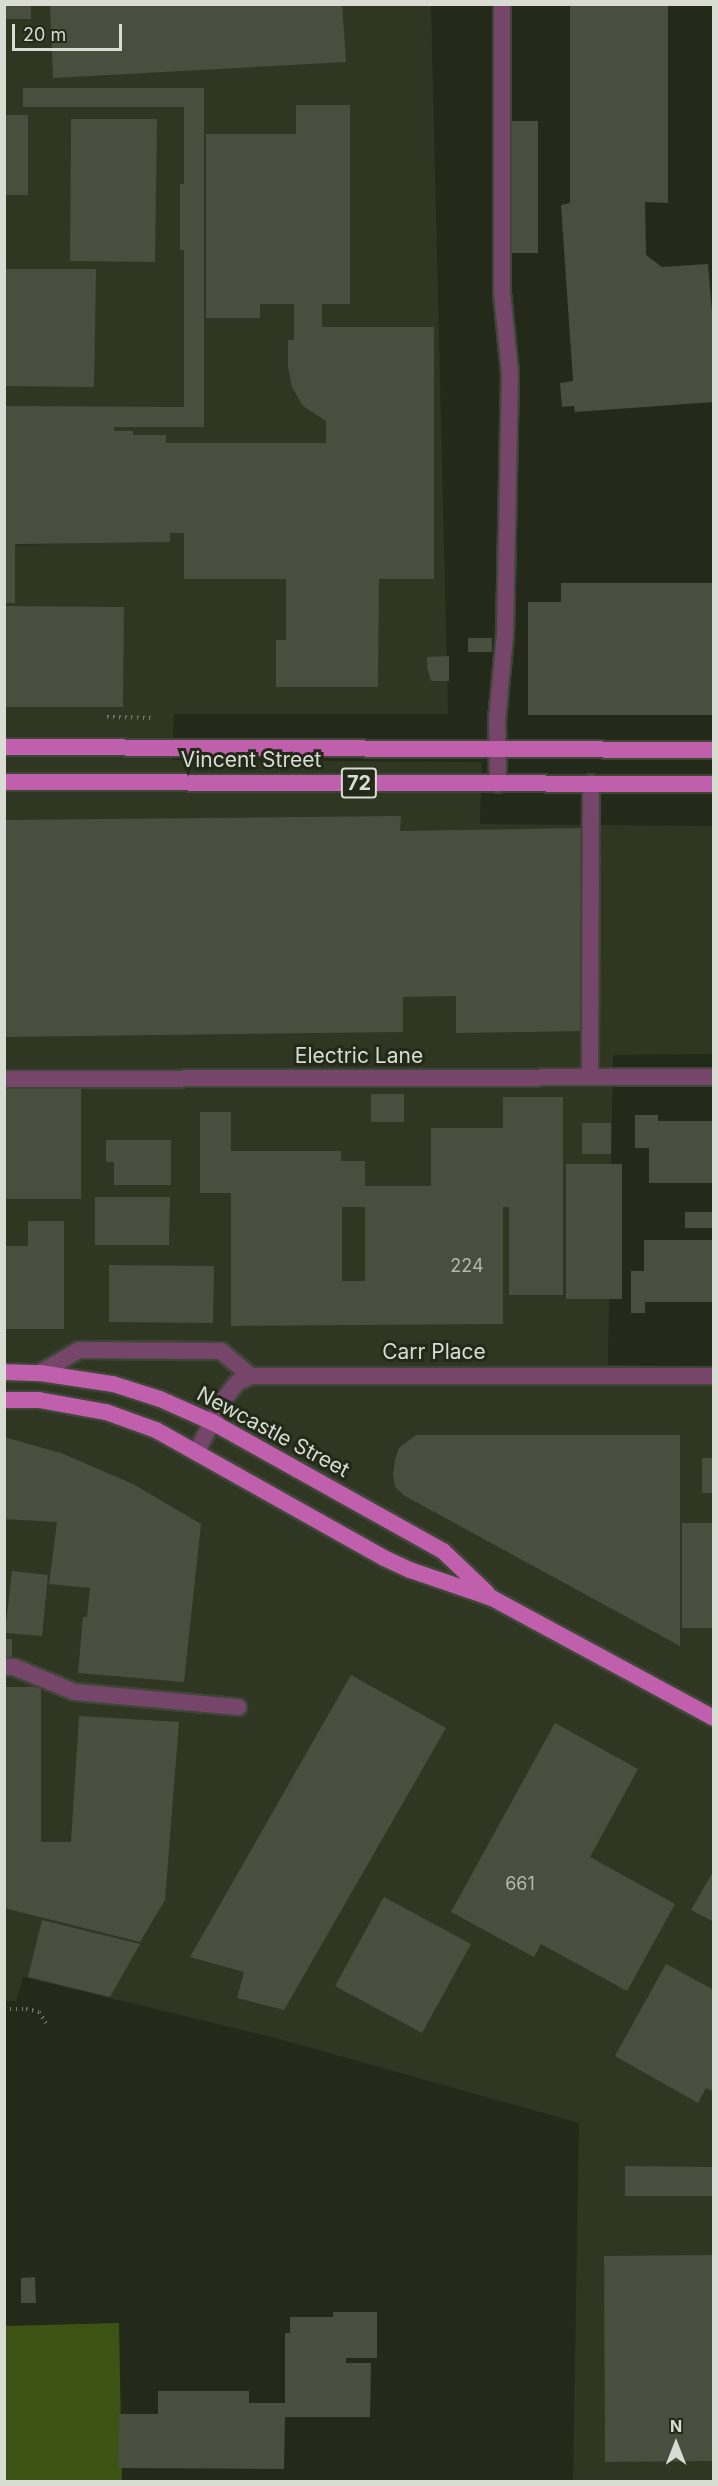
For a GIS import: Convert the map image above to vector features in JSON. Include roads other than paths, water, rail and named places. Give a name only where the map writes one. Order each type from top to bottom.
[{"type":"main road","name":"Vincent Street","points":[[4,747],[714,750]]},
{"type":"main road","name":"Vincent Street","points":[[4,782],[714,784]]},
{"type":"main road","name":"Newcastle Street","points":[[4,1372],[39,1373],[113,1384],[160,1399],[212,1422],[443,1551],[492,1598]]},
{"type":"main road","name":"Newcastle Street","points":[[4,1400],[39,1400],[106,1412],[156,1430],[393,1562],[492,1598],[714,1718]]},
{"type":"street","points":[[498,784],[497,720],[505,635],[510,373],[502,293],[502,4]]},
{"type":"street","points":[[590,1077],[591,783]]},
{"type":"street","name":"Electric Lane","points":[[4,1079],[714,1077]]},
{"type":"street","points":[[39,1373],[79,1350],[221,1351],[252,1376],[237,1382],[224,1399],[196,1453]]},
{"type":"street","name":"Carr Place","points":[[252,1376],[714,1376]]},
{"type":"street","points":[[4,1666],[14,1667],[75,1692],[237,1707]]}]
